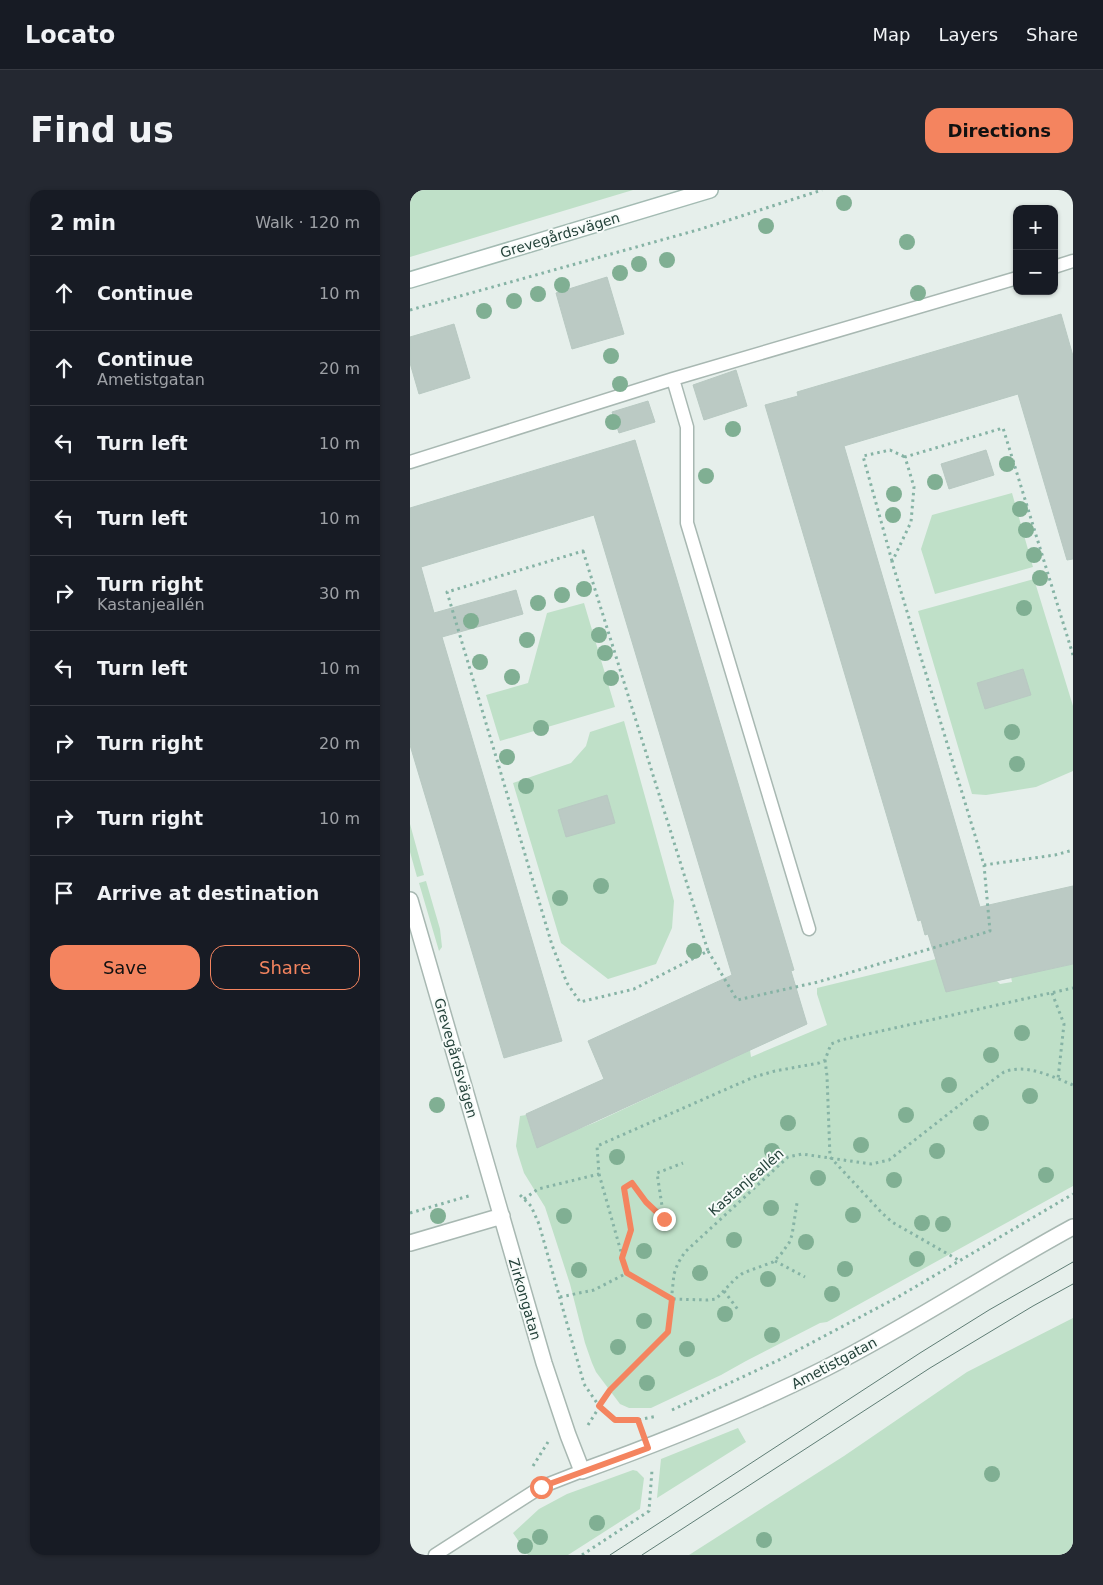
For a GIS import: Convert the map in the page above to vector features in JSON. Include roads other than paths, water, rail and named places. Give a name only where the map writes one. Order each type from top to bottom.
[{"type":"street","name":"Grevegårdsvägen","points":[[410,280],[710,190]]},
{"type":"street","name":"Grevegårdsvägen","points":[[410,900],[502,1216]]},
{"type":"street","points":[[410,1243],[502,1216]]},
{"type":"street","name":"Zirkongatan","points":[[502,1216],[544,1363],[582,1471]]},
{"type":"street","name":"Ametistgatan","points":[[582,1471],[648,1448],[728,1415],[828,1368],[1073,1227]]},
{"type":"lane","points":[[1058,266],[1073,262]]},
{"type":"lane","points":[[410,462],[673,379],[1013,279]]},
{"type":"lane","points":[[673,379],[687,427],[687,524],[809,929]]},
{"type":"lane","points":[[435,1555],[541,1487],[582,1471]]},
{"type":"tram line","points":[[610,1555],[920,1353],[989,1310],[1073,1262]]},
{"type":"tram line","points":[[642,1555],[930,1368],[1073,1284]]}]
